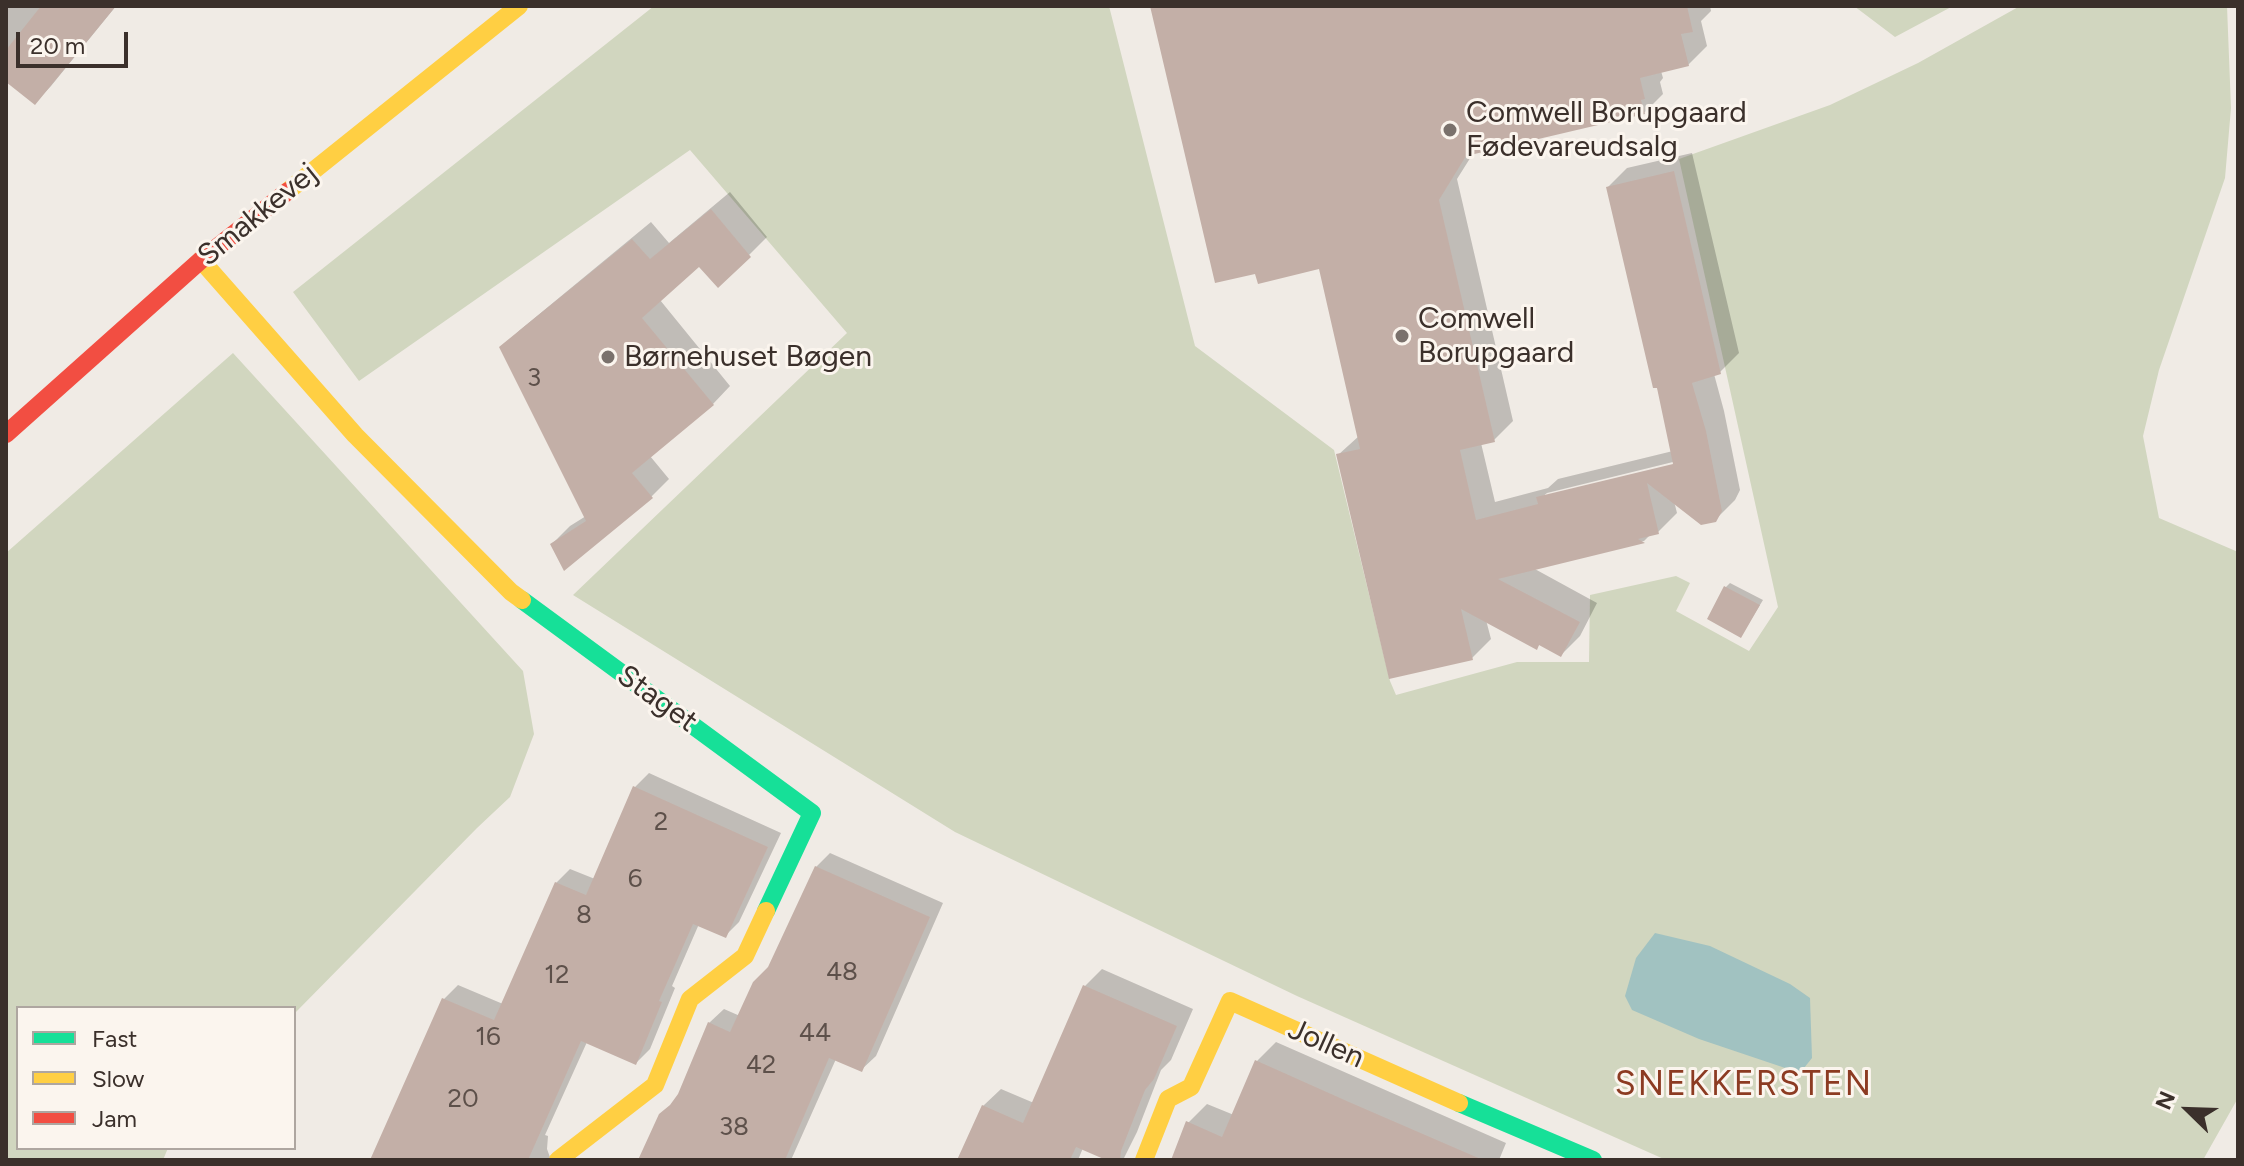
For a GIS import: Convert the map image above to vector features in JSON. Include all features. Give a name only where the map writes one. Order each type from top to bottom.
[{"type":"street","name":"Smakkevej","points":[[6,434],[201,260],[519,6]]},
{"type":"street","name":"Staget","points":[[201,260],[355,435],[511,592],[812,813],[745,956],[690,999],[655,1085],[558,1160]]},
{"type":"street","name":"Jollen","points":[[1144,1160],[1168,1099],[1191,1087],[1230,1001],[1593,1160]]},
{"type":"green space","points":[[654,6],[1109,6],[1195,346],[1334,450],[1396,695],[1517,662],[1589,662],[1590,595],[1676,576],[1690,583],[1676,611],[1749,651],[1778,607],[1679,159],[1830,105],[1918,63],[2020,6],[2227,6],[2231,108],[2225,178],[2159,370],[2143,436],[2159,518],[2238,552],[2238,1098],[2203,1160],[1666,1160],[1297,996],[955,832],[573,595],[847,333],[690,150],[359,381],[293,292]]},
{"type":"green space","points":[[1854,6],[1953,6],[1895,37]]},
{"type":"green space","points":[[233,353],[523,671],[534,734],[510,797],[296,1012],[296,1006],[16,1006],[16,1150],[167,1150],[163,1160],[6,1160],[6,553]]},
{"type":"water","points":[[1655,933],[1710,946],[1790,984],[1810,998],[1812,1058],[1800,1073],[1699,1039],[1632,1010],[1625,996],[1636,958]]},
{"type":"building","points":[[41,6],[116,6],[35,105],[6,82],[6,50]]},
{"type":"building","name":"Comwell Borupgaard","points":[[1150,6],[1687,6],[1693,32],[1681,34],[1689,66],[1640,78],[1645,114],[1466,156],[1439,200],[1495,442],[1460,450],[1476,520],[1538,504],[1536,497],[1673,464],[1606,187],[1674,171],[1721,374],[1692,383],[1706,431],[1722,511],[1716,522],[1701,525],[1647,483],[1659,534],[1638,539],[1645,543],[1498,579],[1580,622],[1561,657],[1539,645],[1537,650],[1461,609],[1473,660],[1389,679],[1336,454],[1360,449],[1319,269],[1258,284],[1255,274],[1215,283]]},
{"type":"building","points":[[711,209],[751,257],[718,288],[699,267],[642,318],[714,405],[632,473],[653,498],[564,571],[550,544],[586,521],[499,347],[632,239],[650,259]]},
{"type":"building","points":[[1724,586],[1760,605],[1741,638],[1707,619]]},
{"type":"building","points":[[633,786],[768,847],[726,938],[693,924],[659,1001],[662,1002],[636,1065],[581,1041],[528,1160],[370,1160],[442,998],[494,1020],[555,882],[586,895]]},
{"type":"building","points":[[815,866],[930,917],[862,1072],[829,1058],[785,1160],[638,1160],[659,1114],[678,1094],[708,1022],[730,1032],[753,982],[768,967]]},
{"type":"building","points":[[1083,985],[1177,1026],[1154,1079],[1145,1090],[1120,1160],[1106,1160],[1076,1147],[1070,1160],[957,1160],[982,1105],[1023,1123]]},
{"type":"building","points":[[1255,1060],[1483,1160],[1171,1160],[1186,1121],[1222,1137]]},
{"type":"traffic: fast","points":[[522,600],[812,813],[766,911]]},
{"type":"traffic: fast","points":[[1459,1103],[1593,1160]]},
{"type":"traffic: slow","points":[[288,191],[519,6]]},
{"type":"traffic: slow","points":[[201,260],[355,435],[522,600]]},
{"type":"traffic: slow","points":[[558,1160],[655,1085],[690,999],[745,956],[766,911]]},
{"type":"traffic: slow","points":[[1144,1160],[1168,1099],[1191,1087],[1230,1001],[1459,1103]]},
{"type":"traffic: jam","points":[[6,434],[201,260],[288,191]]},
{"type":"place","name":"Comwell Borupgaard Fødevareudsalg","points":[[1450,130]]},
{"type":"place","name":"Comwell Borupgaard","points":[[1402,336]]},
{"type":"place","name":"Børnehuset Bøgen","points":[[608,357]]},
{"type":"district","name":"SNEKKERSTEN","points":[[1744,1085]]}]
